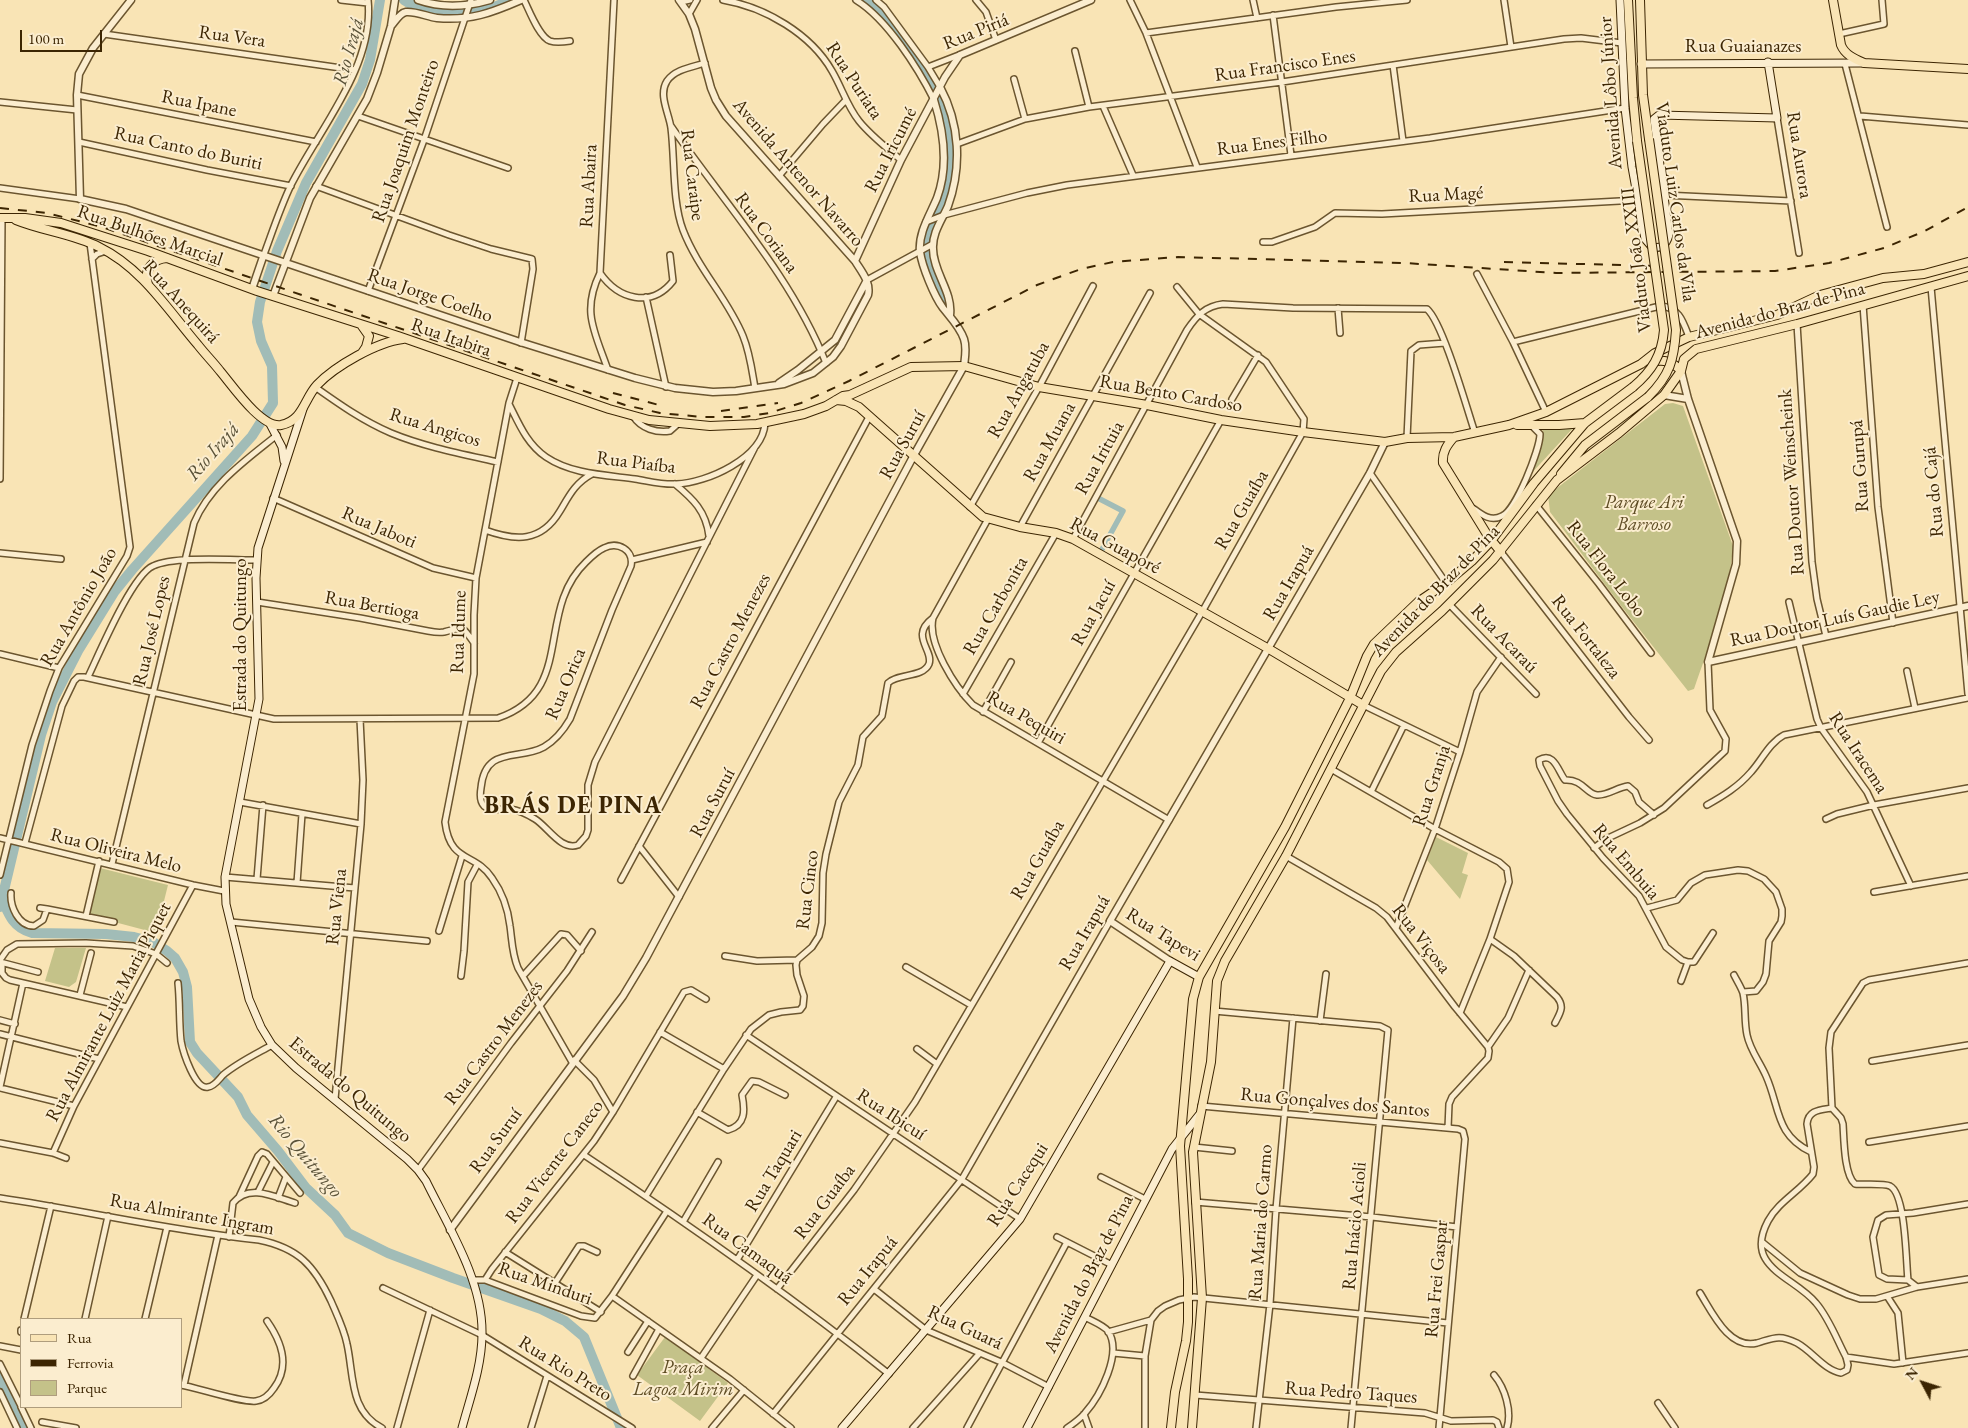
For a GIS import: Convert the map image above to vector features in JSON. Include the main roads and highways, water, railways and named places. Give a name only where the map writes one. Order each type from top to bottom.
[{"type":"main road","name":"Avenida Lôbo Júnior","points":[[1620,0],[1625,108],[1638,200],[1647,243],[1652,247],[1660,248],[1664,245],[1669,235],[1654,119]]},
{"type":"main road","name":"Viaduto João XXIII","points":[[1585,423],[1650,371],[1658,356],[1664,330],[1633,98],[1628,0]]},
{"type":"main road","name":"Viaduto Luiz Carlos da Vila","points":[[1557,480],[1573,457],[1585,445],[1648,397],[1664,378],[1675,352],[1676,330],[1643,95],[1640,0]]},
{"type":"main road","points":[[1833,0],[1843,50],[1864,63],[1968,69]]},
{"type":"main road","name":"Rua Aurora","points":[[1654,119],[1659,114],[1777,118],[1768,62]]},
{"type":"main road","name":"Rua Guaianazes","points":[[1642,64],[1864,63]]},
{"type":"main road","name":"Rua Bulhões Marcial","points":[[1,218],[47,220],[61,223],[167,258],[255,290]]},
{"type":"main road","name":"Rua Anequirá","points":[[11,218],[90,243],[107,251],[148,284],[198,345],[260,416],[269,423]]},
{"type":"main road","points":[[148,284],[146,278],[149,268],[158,260],[167,258]]},
{"type":"main road","name":"Avenida do Braz de Pina","points":[[1509,425],[1546,412],[1641,364],[1655,353],[1689,337],[1777,314],[1820,295],[1883,278],[1924,274],[1968,262]]},
{"type":"main road","name":"Avenida do Braz de Pina","points":[[1027,1428],[1145,1199],[1181,1136],[1199,1116],[1211,1062],[1218,981],[1225,961],[1286,856],[1363,705],[1389,660],[1501,552],[1557,480],[1619,433],[1667,392],[1681,371],[1686,356],[1696,349],[1797,324],[1968,276]]},
{"type":"main road","name":"Rua Itabira","points":[[255,290],[634,416],[679,423],[729,426],[765,423],[804,414],[836,400]]},
{"type":"main road","points":[[361,324],[369,336],[366,347],[361,355]]},
{"type":"main road","name":"Estrada do Quitungo","points":[[405,339],[386,343],[361,355],[332,372],[315,386],[303,410],[260,536],[256,560],[259,681],[257,716],[225,877],[224,891],[249,999],[261,1027],[272,1045],[296,1068],[418,1170],[426,1181],[474,1281],[482,1335],[477,1371],[462,1428]]},
{"type":"main road","points":[[1641,364],[1662,360],[1673,364],[1681,371]]},
{"type":"main road","points":[[1662,360],[1668,368],[1667,392]]},
{"type":"main road","name":"Rua Bento Cardoso","points":[[836,400],[911,367],[964,366],[1039,387],[1093,397],[1147,405],[1221,420],[1385,442],[1407,438],[1475,434],[1509,425]]},
{"type":"main road","points":[[858,391],[856,398],[859,406]]},
{"type":"main road","points":[[836,400],[846,401],[859,406]]},
{"type":"main road","name":"Rua Guaporé","points":[[859,406],[970,507],[988,519],[1056,533],[1073,539],[1269,649],[1363,705]]},
{"type":"main road","points":[[269,423],[277,425],[288,423],[303,410]]},
{"type":"main road","name":"Estrada do Quitungo","points":[[269,423],[277,435],[283,453],[282,470]]},
{"type":"main road","points":[[1509,425],[1585,423]]},
{"type":"main road","name":"Avenida do Braz de Pina","points":[[1181,1136],[1193,998],[1199,977],[1285,827],[1350,698],[1367,656],[1374,644],[1418,602],[1446,583],[1472,561],[1585,423]]},
{"type":"main road","points":[[1454,436],[1446,446],[1442,456],[1443,463],[1491,540],[1501,552]]},
{"type":"main road","name":"Rua Tapevi","points":[[1170,961],[1199,977]]},
{"type":"main road","name":"Rua Cacequi","points":[[842,1428],[1020,1219],[1170,961]]},
{"type":"main road","points":[[1192,1428],[1202,1298],[1195,1202],[1194,1146],[1199,1116]]},
{"type":"main road","points":[[1171,1428],[1176,1381],[1186,1340],[1189,1298],[1180,1165],[1181,1136]]},
{"type":"waterway","name":"Rio Irajá","points":[[0,907],[41,735],[52,702],[78,651],[115,591],[252,436],[273,403],[272,366],[261,341],[257,322],[260,302],[277,251],[306,183],[362,84],[370,60],[380,0]]},
{"type":"waterway","points":[[404,0],[429,11],[442,14],[470,13],[497,6],[509,0]]},
{"type":"waterway","points":[[867,0],[897,30],[911,51],[937,97],[946,120],[951,142],[951,162],[946,188],[928,238],[931,265],[945,300]]},
{"type":"waterway","points":[[1096,497],[1123,511],[1100,553]]},
{"type":"waterway","name":"Rio Quitungo","points":[[2,899],[16,925],[32,933],[106,934],[134,937],[153,942],[167,951],[175,958],[183,972],[187,987],[190,1042],[197,1053],[238,1097],[247,1115],[306,1188],[335,1215],[348,1233],[388,1253],[541,1309],[565,1321],[584,1337],[621,1428]]},
{"type":"waterway","name":"Rio Irajá","points":[[0,1378],[25,1428]]},
{"type":"railway","points":[[0,208],[47,213],[102,227],[625,405],[660,413],[703,417],[744,417],[769,413],[801,403],[849,381],[1037,285],[1081,269],[1113,262],[1178,257],[1405,263],[1556,273],[1775,271],[1829,263],[1884,248],[1925,231],[1968,207]]},
{"type":"railway","points":[[1504,262],[1657,266]]},
{"type":"railway","points":[[613,393],[659,405]]},
{"type":"railway","points":[[721,411],[778,403]]},
{"type":"district","name":"BRÁS DE PINA","points":[[573,806]]},
{"type":"park label","name":"Parque Ari Barroso","points":[[1644,514]]},
{"type":"park label","name":"Praça Lagoa Mirim","points":[[683,1379]]}]
